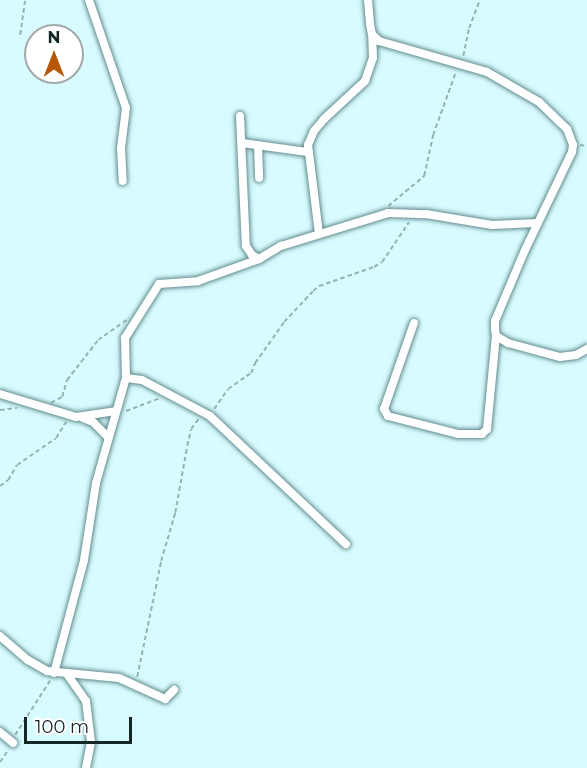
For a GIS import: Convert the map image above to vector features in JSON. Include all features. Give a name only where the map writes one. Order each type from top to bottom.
[{"type":"street","points":[[89,0],[126,108],[121,148],[123,181]]},
{"type":"street","points":[[319,234],[308,152],[314,131],[365,81],[373,58],[368,0]]},
{"type":"street","points":[[372,34],[389,46],[487,72],[539,102],[559,119],[571,138],[572,152],[537,224],[495,321],[496,336],[487,429],[482,434],[458,434],[388,416],[384,409],[414,323]]},
{"type":"street","points":[[240,116],[246,246],[252,255],[259,258]]},
{"type":"street","points":[[242,143],[308,152]]},
{"type":"street","points":[[258,146],[259,178]]},
{"type":"street","points":[[54,673],[84,560],[92,498],[126,378],[125,338],[159,284],[198,281],[259,258],[281,246],[380,214],[413,213],[492,225],[537,224]]},
{"type":"street","points":[[496,336],[508,343],[560,357],[576,355],[587,349]]},
{"type":"street","points":[[126,378],[142,380],[210,416],[346,544]]},
{"type":"street","points":[[0,394],[93,422],[108,437]]},
{"type":"street","points":[[79,417],[116,411]]},
{"type":"street","points":[[0,636],[37,666],[54,673],[98,674],[136,684],[165,699],[174,690]]},
{"type":"street","points":[[67,674],[86,701],[91,742],[86,768]]},
{"type":"street","points":[[0,732],[13,743]]},
{"type":"path","points":[[20,35],[25,0]]},
{"type":"path","points":[[380,214],[424,176],[433,135],[459,63],[466,51],[469,28],[480,0]]},
{"type":"path","points":[[136,684],[161,561],[175,513],[187,446],[196,421],[199,418],[210,416],[228,389],[251,374],[255,363],[284,322],[313,291],[319,286],[374,267],[382,262],[404,231],[413,213]]},
{"type":"path","points":[[42,407],[62,397],[67,380],[98,340],[117,324],[137,316]]},
{"type":"path","points":[[116,411],[141,407],[167,395]]},
{"type":"path","points":[[0,410],[31,403]]},
{"type":"path","points":[[0,486],[8,480],[17,465],[50,443],[65,423],[79,417]]},
{"type":"path","points":[[0,762],[13,743],[24,718],[54,673]]}]
